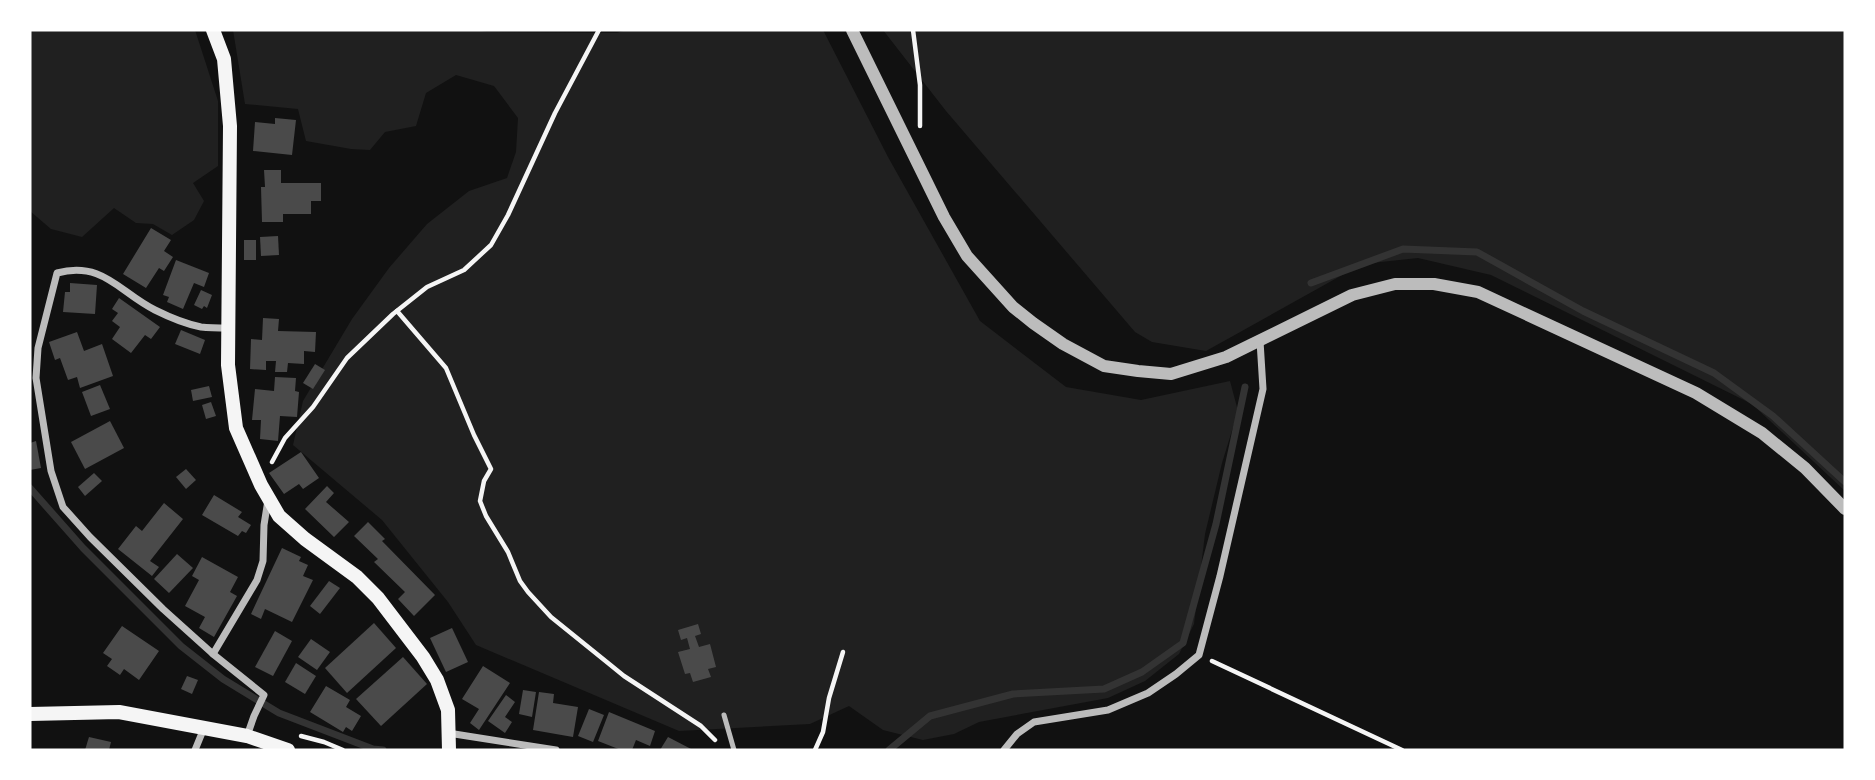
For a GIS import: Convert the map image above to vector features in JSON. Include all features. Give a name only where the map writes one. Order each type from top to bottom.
[{"type":"main road","points":[[213,30],[224,59],[230,126],[228,365],[236,428],[268,500],[279,516],[305,539],[357,577],[403,628],[423,657],[437,680],[448,710],[449,750]]},
{"type":"main road","points":[[30,714],[119,712],[247,737],[288,750]]},
{"type":"street","points":[[852,30],[944,217],[967,257],[1013,307],[1033,323],[1063,345],[1104,366],[1171,374],[1226,357],[1352,295],[1395,284],[1434,284],[1478,292],[1696,393],[1762,433],[1805,468],[1845,509]]},
{"type":"street","points":[[229,328],[202,327],[180,320],[154,309],[111,280],[87,269],[71,269],[57,273],[38,348],[36,378],[51,471],[63,507],[163,609],[264,695],[247,737]]},
{"type":"street","points":[[1004,750],[1017,734],[1034,722],[1108,710],[1148,693],[1199,655],[1263,389],[1260,341]]},
{"type":"street","points":[[213,654],[257,580],[263,561],[268,500]]},
{"type":"street","points":[[195,750],[204,728]]},
{"type":"street","points":[[448,733],[556,750]]},
{"type":"lane","points":[[724,715],[734,750]]},
{"type":"path","points":[[261,485],[285,438],[313,407],[347,358],[427,287],[464,270],[491,244],[508,215],[555,113],[599,30]]},
{"type":"path","points":[[913,30],[920,85],[920,133]]},
{"type":"path","points":[[397,311],[446,368],[491,468],[484,481],[480,501],[508,552],[520,581],[551,617],[624,676],[701,726],[718,744]]},
{"type":"path","points":[[815,750],[823,732],[843,652]]},
{"type":"path","points":[[1199,655],[1402,750]]},
{"type":"shaded area","points":[[30,30],[195,30],[218,101],[218,166],[193,183],[204,201],[194,220],[172,235],[153,224],[136,223],[114,208],[82,237],[51,229],[30,211]]},
{"type":"shaded area","points":[[233,30],[617,33],[626,30],[823,30],[888,157],[980,321],[1066,387],[1141,400],[1230,381],[1238,411],[1205,534],[1194,624],[1179,654],[1145,681],[1108,698],[979,722],[954,734],[923,740],[883,730],[849,706],[810,724],[679,731],[476,645],[448,602],[382,520],[293,445],[303,401],[352,319],[389,268],[427,224],[469,191],[507,178],[516,152],[518,118],[494,86],[456,75],[426,93],[416,126],[385,132],[370,150],[306,141],[298,109],[245,104]]},
{"type":"shaded area","points":[[883,30],[1845,30],[1845,491],[1752,404],[1491,275],[1418,258],[1362,264],[1206,351],[1152,342],[1135,332],[946,111]]},
{"type":"building","points":[[275,118],[296,120],[292,155],[253,151],[255,122],[275,124]]},
{"type":"building","points":[[264,170],[281,170],[281,183],[321,183],[321,201],[311,201],[311,214],[283,214],[283,222],[262,222],[261,187],[265,187]]},
{"type":"building","points":[[151,228],[171,240],[164,251],[173,257],[164,271],[159,268],[146,288],[123,274]]},
{"type":"building","points":[[278,236],[279,255],[261,256],[260,237]]},
{"type":"building","points":[[244,240],[256,240],[256,260],[244,260]]},
{"type":"building","points":[[176,260],[209,273],[204,287],[194,283],[183,309],[167,302],[169,297],[163,295]]},
{"type":"building","points":[[70,283],[97,285],[95,314],[63,312],[65,292],[70,292]]},
{"type":"building","points":[[201,290],[212,295],[207,308],[204,306],[202,309],[194,305]]},
{"type":"building","points":[[119,298],[160,327],[151,339],[145,335],[131,353],[112,339],[120,327],[112,321],[118,313],[112,309]]},
{"type":"building","points":[[263,318],[279,319],[278,331],[316,332],[315,352],[304,351],[304,364],[288,363],[287,372],[275,372],[276,361],[266,361],[266,370],[250,369],[251,339],[262,340]]},
{"type":"building","points":[[181,330],[205,340],[200,354],[175,344]]},
{"type":"building","points":[[77,332],[84,351],[102,344],[113,376],[80,388],[77,377],[68,380],[60,358],[55,360],[49,342]]},
{"type":"building","points":[[315,364],[325,370],[313,389],[303,383]]},
{"type":"building","points":[[275,377],[296,378],[295,391],[299,392],[297,417],[280,416],[278,441],[260,439],[261,420],[252,420],[255,389],[274,391]]},
{"type":"building","points":[[100,385],[110,409],[91,416],[82,392]]},
{"type":"building","points":[[209,386],[212,397],[193,401],[191,390]]},
{"type":"building","points":[[211,402],[216,416],[206,419],[202,405]]},
{"type":"building","points":[[110,421],[124,448],[85,469],[71,442]]},
{"type":"building","points":[[36,441],[41,468],[30,470],[30,443]]},
{"type":"building","points":[[301,452],[319,478],[303,489],[299,484],[284,494],[269,473]]},
{"type":"building","points":[[186,469],[196,480],[186,489],[176,477]]},
{"type":"building","points":[[94,473],[102,481],[85,496],[78,487]]},
{"type":"building","points":[[327,486],[334,493],[326,502],[349,522],[334,537],[305,509]]},
{"type":"building","points":[[214,495],[242,512],[238,517],[251,525],[246,533],[242,531],[238,536],[202,515]]},
{"type":"building","points":[[164,503],[183,519],[150,561],[159,567],[152,576],[118,549],[136,526],[142,531]]},
{"type":"building","points":[[368,522],[385,539],[382,541],[435,595],[414,616],[398,599],[405,592],[374,562],[378,559],[354,536]]},
{"type":"building","points":[[282,548],[301,557],[299,561],[308,565],[303,576],[313,580],[292,622],[265,609],[261,619],[251,614]]},
{"type":"building","points":[[177,554],[193,568],[169,593],[154,579]]},
{"type":"building","points":[[202,557],[238,577],[230,592],[237,596],[214,637],[199,628],[205,617],[185,606],[199,580],[192,576]]},
{"type":"building","points":[[329,581],[340,588],[320,614],[310,606]]},
{"type":"building","points":[[374,623],[396,648],[347,693],[325,668]]},
{"type":"building","points":[[698,624],[701,634],[695,636],[699,647],[710,644],[716,667],[708,669],[711,677],[693,682],[690,673],[685,674],[678,652],[690,649],[687,638],[681,640],[678,630]]},
{"type":"building","points":[[122,626],[159,651],[139,680],[124,669],[120,675],[107,666],[112,659],[103,653]]},
{"type":"building","points":[[452,628],[468,662],[446,672],[430,638]]},
{"type":"building","points":[[275,631],[292,641],[273,676],[255,667]]},
{"type":"building","points":[[311,639],[330,652],[317,670],[298,657]]},
{"type":"building","points":[[403,657],[427,684],[381,726],[356,699]]},
{"type":"building","points":[[296,663],[316,676],[305,694],[285,682]]},
{"type":"building","points":[[483,666],[510,683],[479,730],[470,723],[479,709],[462,699]]},
{"type":"building","points":[[187,676],[198,680],[192,694],[181,689]]},
{"type":"building","points":[[326,686],[350,700],[346,707],[361,716],[352,731],[346,727],[343,732],[310,712]]},
{"type":"building","points":[[523,690],[536,692],[532,717],[519,714]]},
{"type":"building","points":[[539,692],[554,694],[553,703],[578,707],[573,737],[533,730]]},
{"type":"building","points":[[506,695],[515,702],[505,717],[512,722],[505,733],[488,721]]},
{"type":"building","points":[[589,709],[604,715],[593,742],[578,736]]},
{"type":"building","points":[[609,712],[655,731],[650,746],[636,740],[632,750],[621,750],[598,741]]},
{"type":"building","points":[[89,737],[111,742],[109,750],[85,750]]},
{"type":"building","points":[[668,737],[693,750],[660,750]]},
{"type":"waterway","points":[[1311,283],[1403,249],[1477,252],[1583,311],[1714,373],[1773,416],[1845,482]]},
{"type":"waterway","points":[[889,750],[930,716],[1013,694],[1104,689],[1142,672],[1183,643],[1216,524],[1245,387]]},
{"type":"waterway","points":[[30,488],[83,548],[181,646],[223,679],[279,713],[373,749],[383,750]]}]
